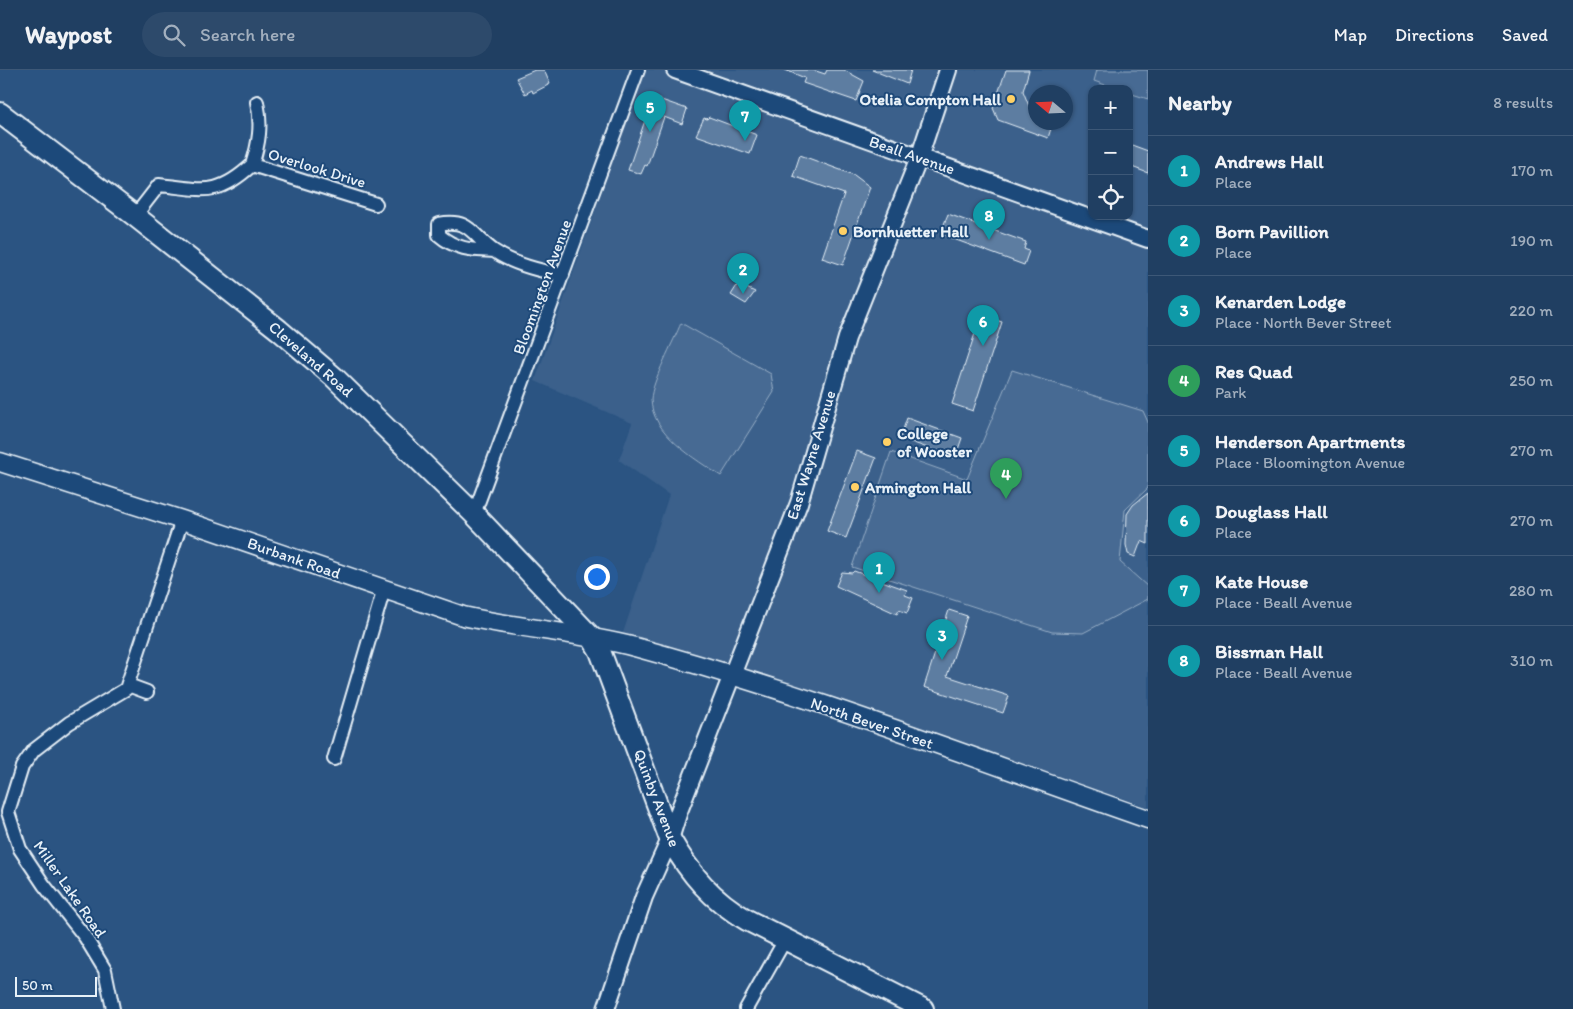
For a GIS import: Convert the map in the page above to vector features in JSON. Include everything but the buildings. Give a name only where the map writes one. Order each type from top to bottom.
[{"type":"main road","name":"Cleveland Road","points":[[0,113],[280,330],[334,377],[474,514],[592,638]]},
{"type":"main road","name":"Burbank Road","points":[[0,462],[182,520],[464,616],[500,625],[592,638]]},
{"type":"main road","name":"North Bever Street","points":[[592,638],[732,675],[1148,819]]},
{"type":"main road","name":"Quinby Avenue","points":[[592,638],[600,651],[670,839],[694,878],[730,910],[923,1009]]},
{"type":"street","name":"Bloomington Avenue","points":[[474,514],[638,70]]},
{"type":"street","name":"Beall Avenue","points":[[675,70],[1148,239]]},
{"type":"street","name":"East Wayne Avenue","points":[[606,1009],[644,897],[670,839],[678,812],[799,502],[847,338],[919,158],[948,70]]},
{"type":"street","name":"Overlook Drive","points":[[257,102],[260,119],[260,140],[252,165],[376,204]]},
{"type":"street","points":[[135,216],[159,185],[214,190],[238,178],[252,165]]},
{"type":"street","points":[[494,251],[463,249],[448,244],[439,236],[439,224],[452,222],[462,224],[472,230],[494,251],[516,262],[563,275]]},
{"type":"street","points":[[147,692],[128,685],[182,520]]},
{"type":"street","points":[[334,759],[384,589]]},
{"type":"street","name":"Miller Lake Road","points":[[113,1009],[105,970],[85,937],[44,885],[20,848],[8,812],[22,767],[34,750],[69,723],[126,689],[128,685]]},
{"type":"street","points":[[746,1009],[786,938]]},
{"type":"shaded area","name":"College of Wooster","points":[[645,70],[1148,70],[1148,807],[774,680],[623,633],[669,495],[619,460],[632,423],[535,381]]},
{"type":"shaded area","points":[[1097,70],[1148,70],[1148,99],[1133,94],[1133,85],[1106,85],[1094,81]]},
{"type":"shaded area","points":[[681,323],[771,374],[774,392],[721,476],[688,454],[677,444],[658,423],[653,411],[652,391]]},
{"type":"shaded area","points":[[1012,370],[1143,411],[1148,422],[1148,488],[1125,510],[1120,562],[1148,587],[1148,599],[1083,633],[1052,632],[852,567],[891,452],[967,479]]},
{"type":"place","name":"Otelia Compton Hall","points":[[1011,99]]},
{"type":"place","name":"Henderson Apartments","points":[[650,132]]},
{"type":"place","name":"Kate House","points":[[745,141]]},
{"type":"place","name":"Bornhuetter Hall","points":[[843,231]]},
{"type":"place","name":"Bissman Hall","points":[[989,240]]},
{"type":"place","name":"Born Pavillion","points":[[743,294]]},
{"type":"place","name":"Douglass Hall","points":[[983,346]]},
{"type":"place","name":"College of Wooster","points":[[887,442]]},
{"type":"place","name":"Armington Hall","points":[[855,487]]},
{"type":"place","name":"Res Quad","points":[[1006,499]]},
{"type":"place","name":"Andrews Hall","points":[[879,593]]},
{"type":"place","name":"Kenarden Lodge","points":[[942,660]]}]
